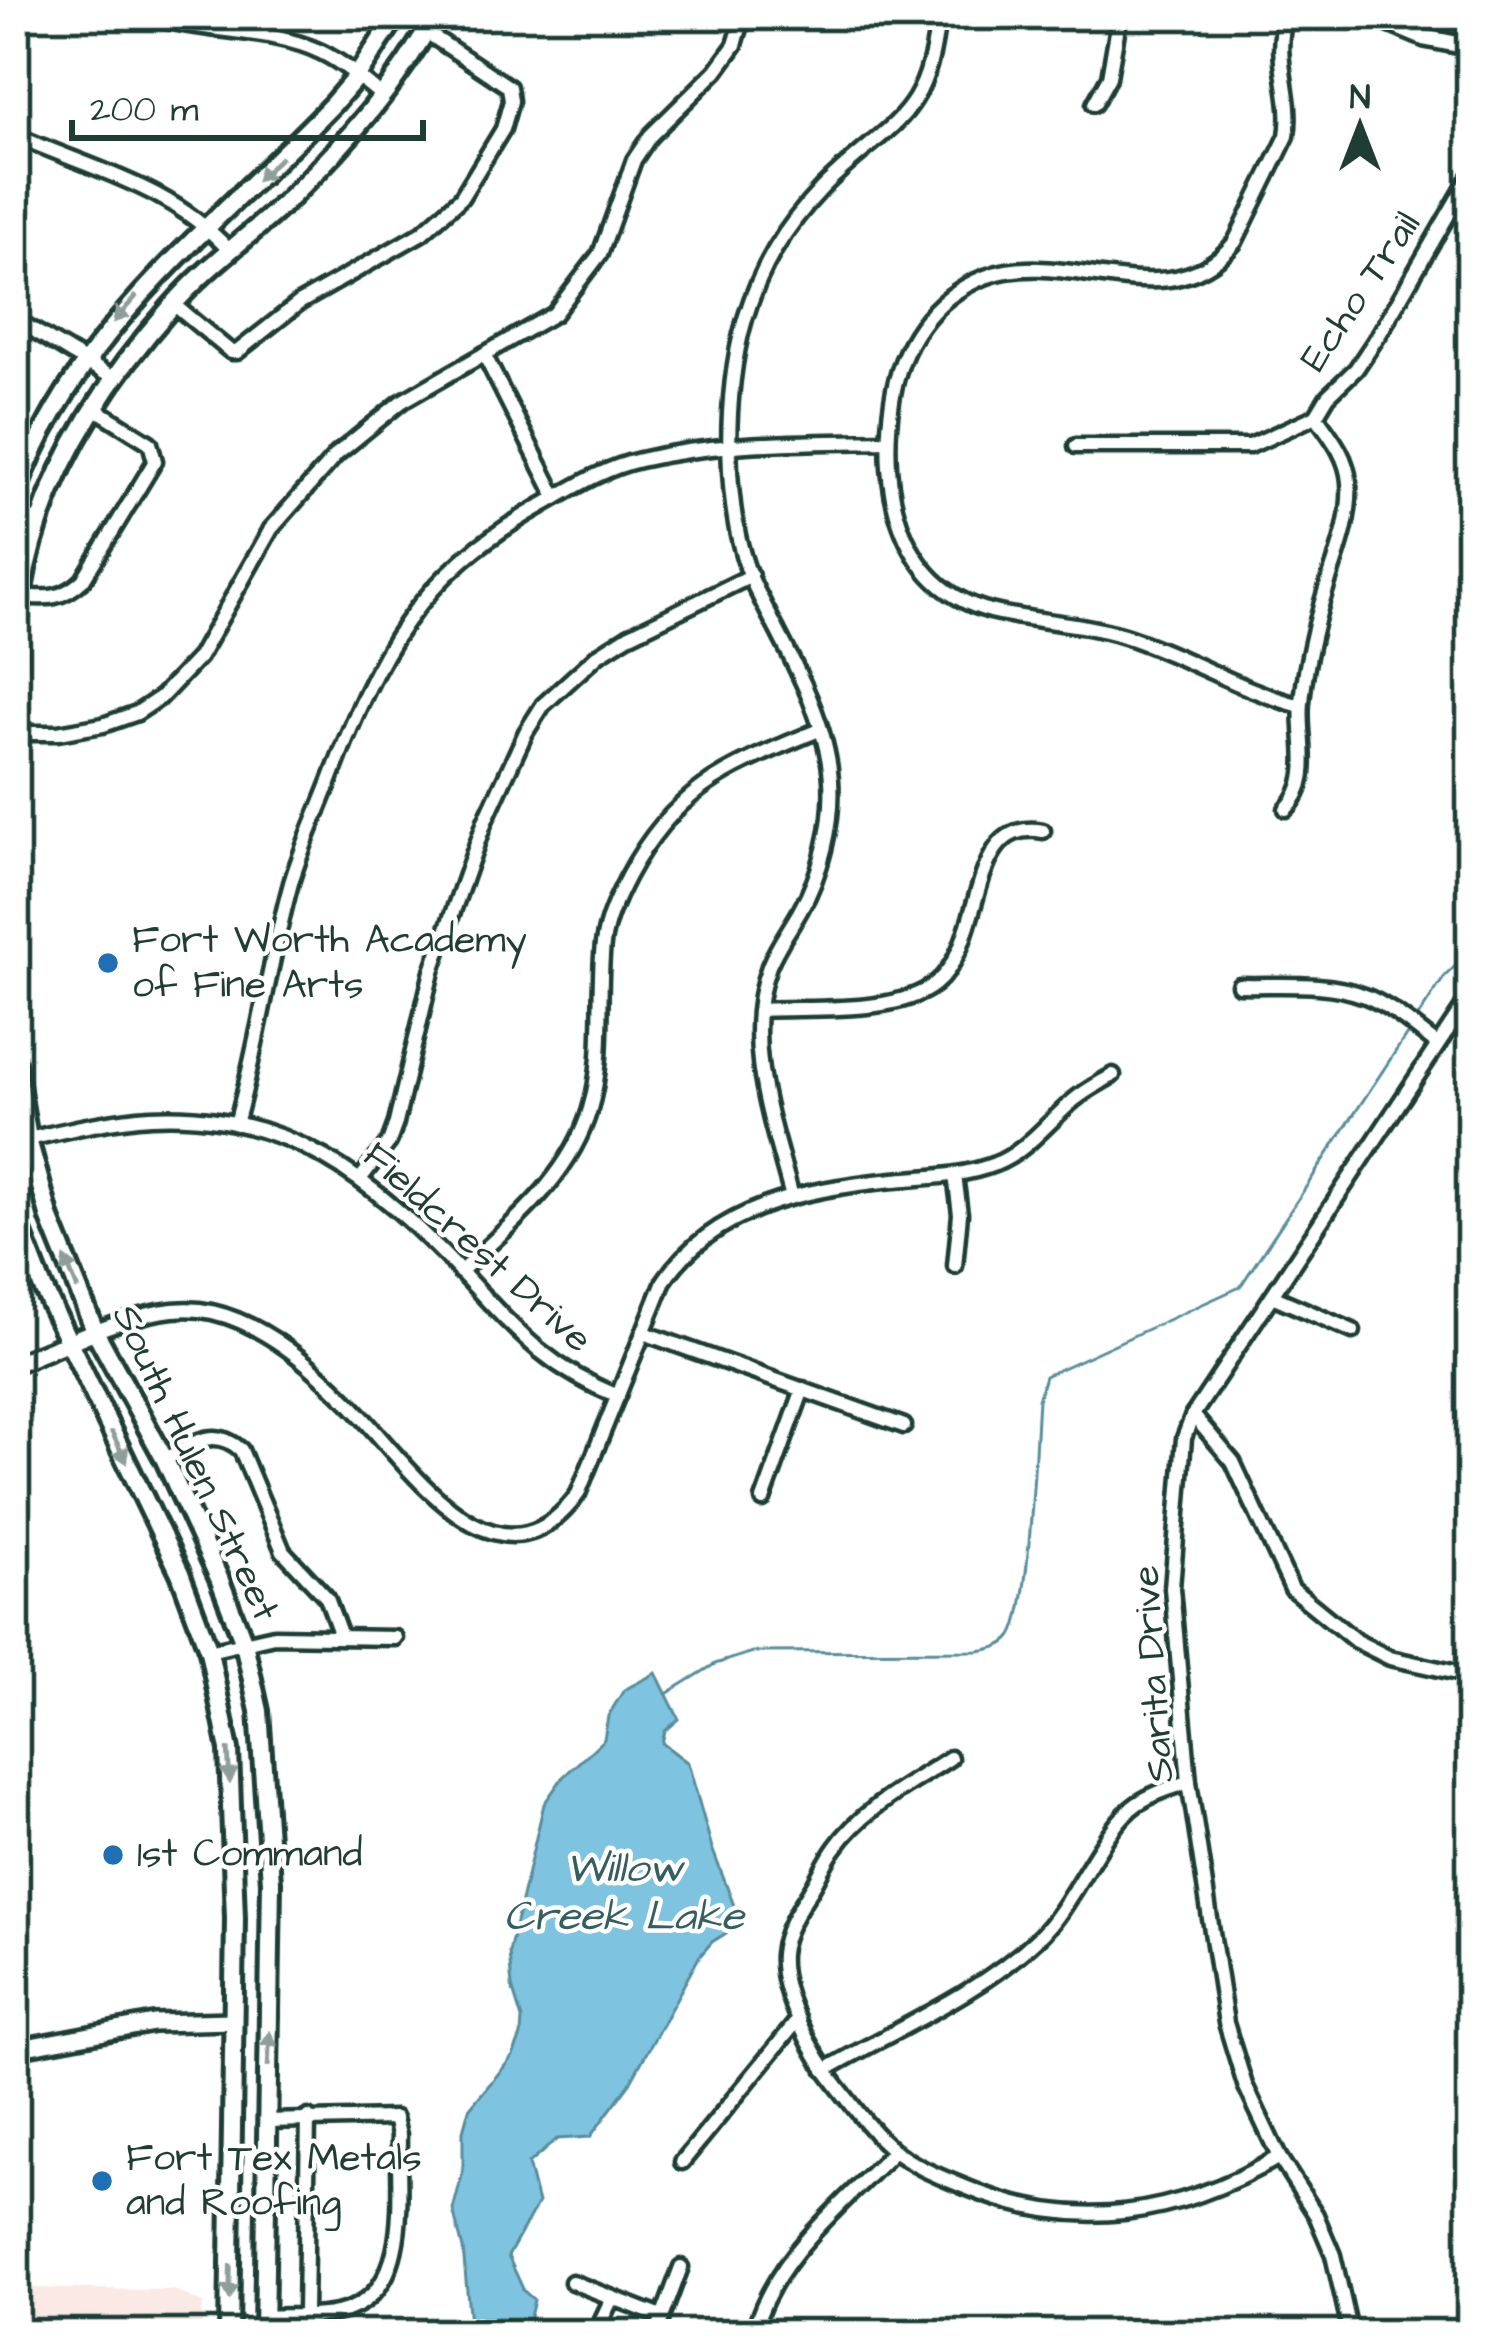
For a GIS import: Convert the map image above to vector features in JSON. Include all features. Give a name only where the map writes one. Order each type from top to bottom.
[{"type":"main road","points":[[15,496],[41,433],[86,360],[141,291],[295,144],[357,76],[397,15]]},
{"type":"main road","points":[[15,677],[21,596],[39,522],[66,456],[113,378],[173,304],[291,197],[383,97],[436,15]]},
{"type":"main road","name":"South Hulen Street","points":[[15,1061],[21,1140],[50,1220],[95,1330],[165,1460],[244,1643],[264,1758],[271,1882],[264,2325]]},
{"type":"main road","name":"South Hulen Street","points":[[15,1216],[69,1342],[180,1573],[209,1652],[229,1750],[235,1918],[230,2334]]},
{"type":"street","points":[[145,15],[208,31],[283,39],[320,51],[383,97]]},
{"type":"street","points":[[15,733],[58,733],[103,725],[137,713],[161,697],[199,657],[262,542],[323,468],[381,416],[554,314],[600,254],[634,160],[650,136],[726,58],[744,15]]},
{"type":"street","points":[[792,1197],[763,1082],[761,1010],[770,964],[802,908],[825,838],[832,785],[819,730],[788,649],[751,576],[737,529],[731,445],[736,352],[763,267],[775,245],[823,188],[912,107],[934,49],[938,15]]},
{"type":"street","points":[[1094,104],[1109,77],[1120,15]]},
{"type":"street","points":[[1286,15],[1278,57],[1289,121],[1286,136],[1235,242],[1224,255],[1206,270],[1167,280],[1030,268],[986,277],[962,290],[920,326],[903,355],[886,441],[888,488],[896,518],[916,556],[951,594],[996,613],[1112,632],[1150,644],[1234,685],[1301,706]]},
{"type":"street","points":[[1370,15],[1425,38],[1471,47]]},
{"type":"street","points":[[173,304],[237,352],[299,303],[422,232],[461,197],[502,129],[512,101],[509,87],[426,32]]},
{"type":"street","points":[[15,135],[145,185],[208,227],[229,250]]},
{"type":"street","name":"Echo Trail","points":[[1076,446],[1250,446],[1316,416],[1380,333],[1471,175]]},
{"type":"street","points":[[15,320],[113,378]]},
{"type":"street","points":[[484,354],[556,497]]},
{"type":"street","points":[[21,596],[52,599],[69,594],[83,580],[154,461],[150,442],[94,408]]},
{"type":"street","points":[[1286,809],[1296,800],[1304,775],[1301,706],[1319,611],[1348,519],[1349,478],[1343,455],[1316,416]]},
{"type":"street","points":[[236,1124],[292,882],[356,709],[407,619],[451,570],[509,524],[598,474],[636,460],[731,445],[886,441]]},
{"type":"street","points":[[15,511],[39,522]]},
{"type":"street","points":[[361,1178],[396,1123],[432,971],[485,821],[526,732],[543,706],[598,655],[751,576]]},
{"type":"street","points":[[460,1272],[540,1196],[571,1153],[590,1110],[599,1061],[603,943],[609,917],[641,852],[667,816],[709,780],[819,730]]},
{"type":"street","points":[[761,1010],[890,1003],[936,983],[964,945],[983,873],[997,843],[1019,829],[1043,831]]},
{"type":"street","points":[[1240,985],[1338,988],[1366,996],[1431,1039]]},
{"type":"street","name":"Sarita Drive","points":[[1351,2334],[1333,2255],[1316,2215],[1279,2157],[1234,2055],[1189,1782],[1172,1588],[1184,1438],[1193,1415],[1431,1039],[1471,995]]},
{"type":"street","points":[[15,1364],[95,1330],[166,1310],[210,1312],[257,1328],[347,1400],[435,1496],[472,1525],[500,1535],[538,1529],[567,1510],[578,1494],[664,1281],[680,1257],[733,1218],[792,1197],[874,1182],[955,1175],[1002,1162],[1079,1096],[1113,1075]]},
{"type":"street","name":"Fieldcrest Drive","points":[[21,1140],[152,1117],[236,1124],[299,1142],[361,1178],[416,1225],[549,1361],[618,1396]]},
{"type":"street","points":[[955,1175],[960,1214],[955,1266]]},
{"type":"street","points":[[1272,1296],[1353,1331]]},
{"type":"street","points":[[644,1333],[904,1426]]},
{"type":"street","points":[[763,1500],[803,1389]]},
{"type":"street","points":[[1193,1415],[1233,1462],[1292,1589],[1342,1631],[1390,1658],[1471,1676]]},
{"type":"street","points":[[165,1460],[214,1436],[228,1438],[241,1450],[284,1551],[327,1598],[341,1636]]},
{"type":"street","points":[[209,1652],[274,1636],[395,1638]]},
{"type":"street","points":[[950,1758],[857,1824],[835,1847],[800,1907],[782,1952],[784,1974],[798,2020],[825,2070],[894,2151],[944,2178],[1017,2206],[1126,2214],[1202,2197],[1279,2157]]},
{"type":"street","points":[[825,2070],[977,1986],[1012,1960],[1042,1935],[1132,1807],[1189,1782]]},
{"type":"street","points":[[682,2162],[798,2020]]},
{"type":"street","points":[[15,2049],[154,2023],[233,2021]]},
{"type":"street","points":[[304,2314],[308,2117]]},
{"type":"street","points":[[264,2325],[350,2309],[376,2290],[388,2270],[396,2240],[399,2135],[395,2118],[266,2121]]},
{"type":"street","points":[[753,2334],[765,2296],[789,2258],[894,2151]]},
{"type":"street","points":[[656,2334],[681,2267]]},
{"type":"street","points":[[572,2282],[662,2317]]},
{"type":"street","points":[[595,2334],[612,2298]]},
{"type":"shaded area","points":[[15,2288],[174,2290],[203,2303],[202,2334],[15,2334]]},
{"type":"water","name":"Willow Creek Lake","points":[[656,1673],[679,1719],[665,1731],[662,1743],[688,1763],[712,1848],[741,1924],[712,1942],[699,1957],[630,2083],[590,2137],[557,2139],[528,2164],[538,2203],[508,2256],[524,2291],[534,2300],[526,2334],[471,2334],[463,2249],[453,2210],[463,2171],[463,2131],[469,2109],[513,2056],[521,2036],[509,1952],[544,1804],[563,1777],[604,1739],[608,1716],[624,1690]]},
{"type":"waterway","points":[[1414,1023],[1445,976],[1471,951]]},
{"type":"waterway","points":[[668,1693],[715,1664],[753,1652],[978,1651],[1009,1640],[1023,1594],[1038,1400],[1045,1376],[1240,1287],[1409,1031]]},
{"type":"place","name":"Fort Worth Academy of Fine Arts","points":[[108,963]]},
{"type":"place","name":"1st Command","points":[[113,1855]]},
{"type":"place","name":"Fort Tex Metals and Roofing","points":[[102,2181]]}]
